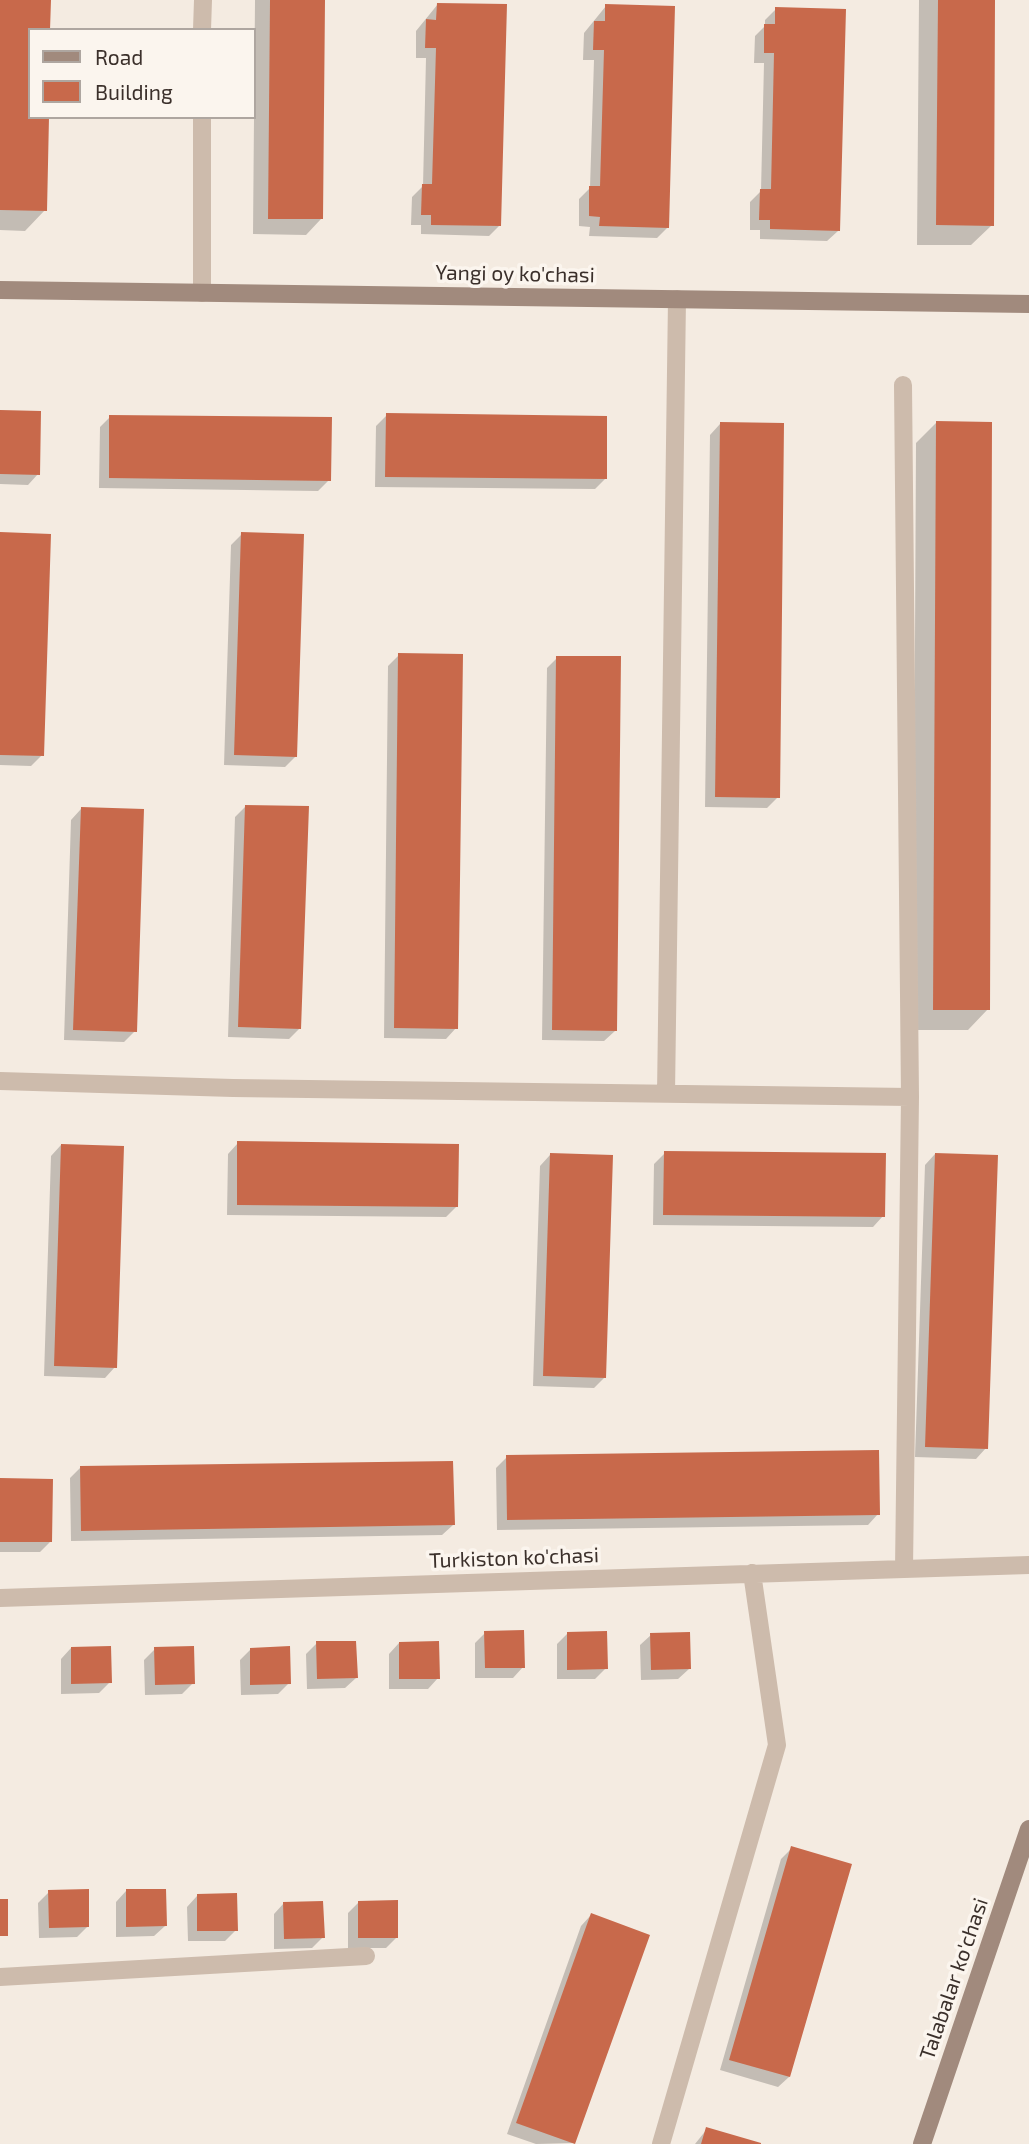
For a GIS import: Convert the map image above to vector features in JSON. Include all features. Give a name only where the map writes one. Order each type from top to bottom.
[{"type":"street","points":[[202,28],[203,0]]},
{"type":"street","points":[[202,119],[202,293]]},
{"type":"street","name":"Yangi oy ko'chasi","points":[[0,290],[1029,304]]},
{"type":"street","points":[[666,1093],[677,299]]},
{"type":"street","points":[[903,385],[910,1097],[904,1569]]},
{"type":"street","points":[[0,1081],[233,1088],[910,1097]]},
{"type":"street","name":"Turkiston ko'chasi","points":[[0,1598],[1029,1565]]},
{"type":"street","points":[[660,2144],[777,1745],[752,1573]]},
{"type":"street","name":"Talabalar ko'chasi","points":[[922,2144],[1029,1829]]},
{"type":"street","points":[[0,1977],[366,1956]]},
{"type":"building","points":[[0,0],[51,0],[50,28],[28,28],[28,119],[49,119],[47,211],[0,210]]},
{"type":"building","points":[[270,0],[325,0],[323,219],[268,219]]},
{"type":"building","points":[[938,0],[995,0],[994,226],[936,225]]},
{"type":"building","points":[[437,3],[507,4],[501,226],[431,225],[431,215],[421,215],[422,184],[432,184],[436,48],[425,48],[426,19],[436,20]]},
{"type":"building","points":[[605,4],[675,6],[669,228],[599,226],[600,217],[589,216],[589,186],[600,186],[604,50],[593,50],[594,21],[605,21]]},
{"type":"building","points":[[775,7],[846,9],[840,231],[770,229],[770,220],[759,220],[760,189],[771,189],[774,53],[764,53],[764,24],[775,24]]},
{"type":"building","points":[[0,410],[41,411],[40,475],[0,474]]},
{"type":"building","points":[[386,413],[607,416],[607,479],[385,477]]},
{"type":"building","points":[[109,415],[332,417],[331,481],[109,478]]},
{"type":"building","points":[[936,421],[992,422],[990,1010],[933,1010]]},
{"type":"building","points":[[720,422],[784,423],[780,798],[715,797]]},
{"type":"building","points":[[0,532],[51,534],[44,756],[0,755]]},
{"type":"building","points":[[241,532],[304,534],[297,757],[234,755]]},
{"type":"building","points":[[398,653],[463,654],[458,1029],[394,1028]]},
{"type":"building","points":[[556,656],[621,656],[617,1031],[552,1030]]},
{"type":"building","points":[[245,805],[309,806],[301,1029],[238,1027]]},
{"type":"building","points":[[81,807],[144,809],[137,1032],[73,1030]]},
{"type":"building","points":[[237,1141],[459,1144],[458,1207],[237,1205]]},
{"type":"building","points":[[61,1144],[124,1146],[117,1368],[54,1366]]},
{"type":"building","points":[[664,1151],[886,1153],[885,1217],[663,1215]]},
{"type":"building","points":[[550,1153],[613,1155],[606,1378],[543,1376]]},
{"type":"building","points":[[935,1153],[998,1155],[988,1449],[925,1447]]},
{"type":"building","points":[[879,1450],[880,1515],[507,1520],[506,1455]]},
{"type":"building","points":[[453,1461],[455,1525],[81,1531],[80,1466]]},
{"type":"building","points":[[0,1478],[53,1479],[52,1542],[0,1542]]},
{"type":"building","points":[[524,1630],[525,1668],[485,1668],[484,1631]]},
{"type":"building","points":[[607,1631],[608,1669],[567,1670],[567,1632]]},
{"type":"building","points":[[690,1632],[691,1669],[651,1670],[650,1633]]},
{"type":"building","points":[[316,1641],[356,1641],[358,1678],[317,1679]]},
{"type":"building","points":[[439,1641],[440,1679],[399,1679],[399,1642]]},
{"type":"building","points":[[111,1646],[112,1683],[71,1684],[71,1647]]},
{"type":"building","points":[[194,1646],[195,1684],[155,1685],[154,1647]]},
{"type":"building","points":[[290,1646],[291,1684],[250,1685],[250,1648]]},
{"type":"building","points":[[791,1846],[852,1864],[790,2077],[729,2060]]},
{"type":"building","points":[[89,1889],[89,1927],[49,1928],[48,1890]]},
{"type":"building","points":[[126,1889],[166,1889],[167,1926],[126,1927]]},
{"type":"building","points":[[237,1893],[238,1931],[197,1931],[197,1894]]},
{"type":"building","points":[[0,1899],[8,1899],[8,1936],[0,1936]]},
{"type":"building","points":[[398,1900],[398,1938],[358,1938],[358,1901]]},
{"type":"building","points":[[323,1901],[325,1938],[284,1939],[283,1902]]},
{"type":"building","points":[[591,1913],[650,1935],[575,2144],[516,2123]]},
{"type":"building","points":[[706,2127],[761,2143],[761,2144],[701,2144]]}]
